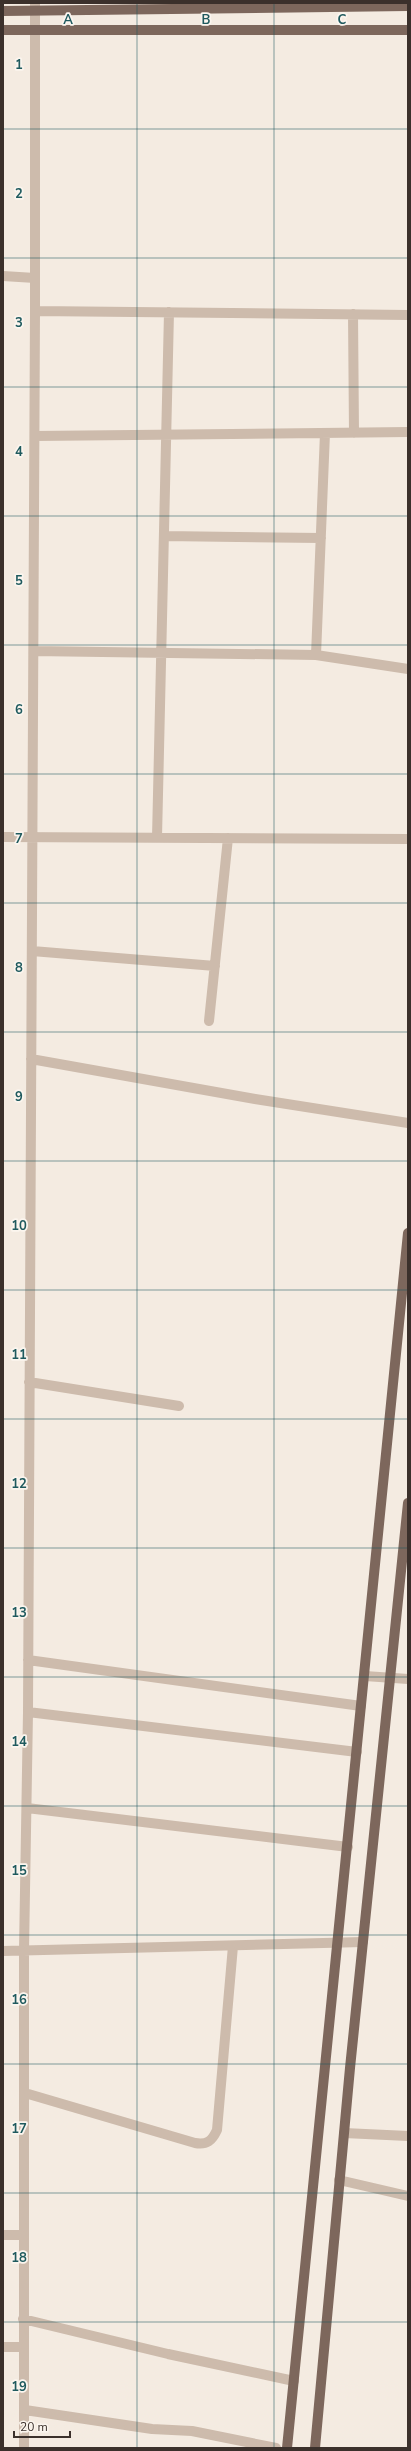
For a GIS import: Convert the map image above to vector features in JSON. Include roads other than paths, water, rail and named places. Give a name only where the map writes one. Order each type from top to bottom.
[{"type":"main road","points":[[3,11],[35,7],[333,4],[408,6]]},
{"type":"main road","points":[[3,30],[408,30]]},
{"type":"main road","points":[[287,2448],[408,1233]]},
{"type":"main road","points":[[315,2448],[339,2180],[408,1503]]},
{"type":"street","points":[[24,2448],[24,1950],[28,1712],[33,837],[35,7]]},
{"type":"street","points":[[3,276],[35,278]]},
{"type":"street","points":[[35,311],[408,315]]},
{"type":"street","points":[[157,838],[169,312]]},
{"type":"street","points":[[353,314],[354,433]]},
{"type":"street","points":[[34,436],[408,432]]},
{"type":"street","points":[[316,655],[325,433]]},
{"type":"street","points":[[164,536],[321,538]]},
{"type":"street","points":[[34,651],[316,655],[408,669]]},
{"type":"street","points":[[3,837],[408,839]]},
{"type":"street","points":[[209,1021],[228,838]]},
{"type":"street","points":[[32,951],[215,966]]},
{"type":"street","points":[[31,1059],[247,1098],[408,1123]]},
{"type":"street","points":[[29,1382],[179,1406]]},
{"type":"street","points":[[28,1660],[362,1706]]},
{"type":"street","points":[[364,1676],[408,1679]]},
{"type":"street","points":[[28,1712],[357,1752]]},
{"type":"street","points":[[27,1808],[348,1847]]},
{"type":"street","points":[[3,1951],[363,1942]]},
{"type":"street","points":[[25,2093],[196,2143],[203,2144],[213,2139],[217,2130],[234,1946]]},
{"type":"street","points":[[344,2133],[408,2136]]},
{"type":"street","points":[[339,2180],[408,2196]]},
{"type":"street","points":[[3,2235],[24,2235]]},
{"type":"street","points":[[23,2319],[168,2354],[294,2381]]},
{"type":"street","points":[[3,2347],[23,2347]]},
{"type":"street","points":[[25,2410],[152,2429],[192,2431],[276,2448]]}]
